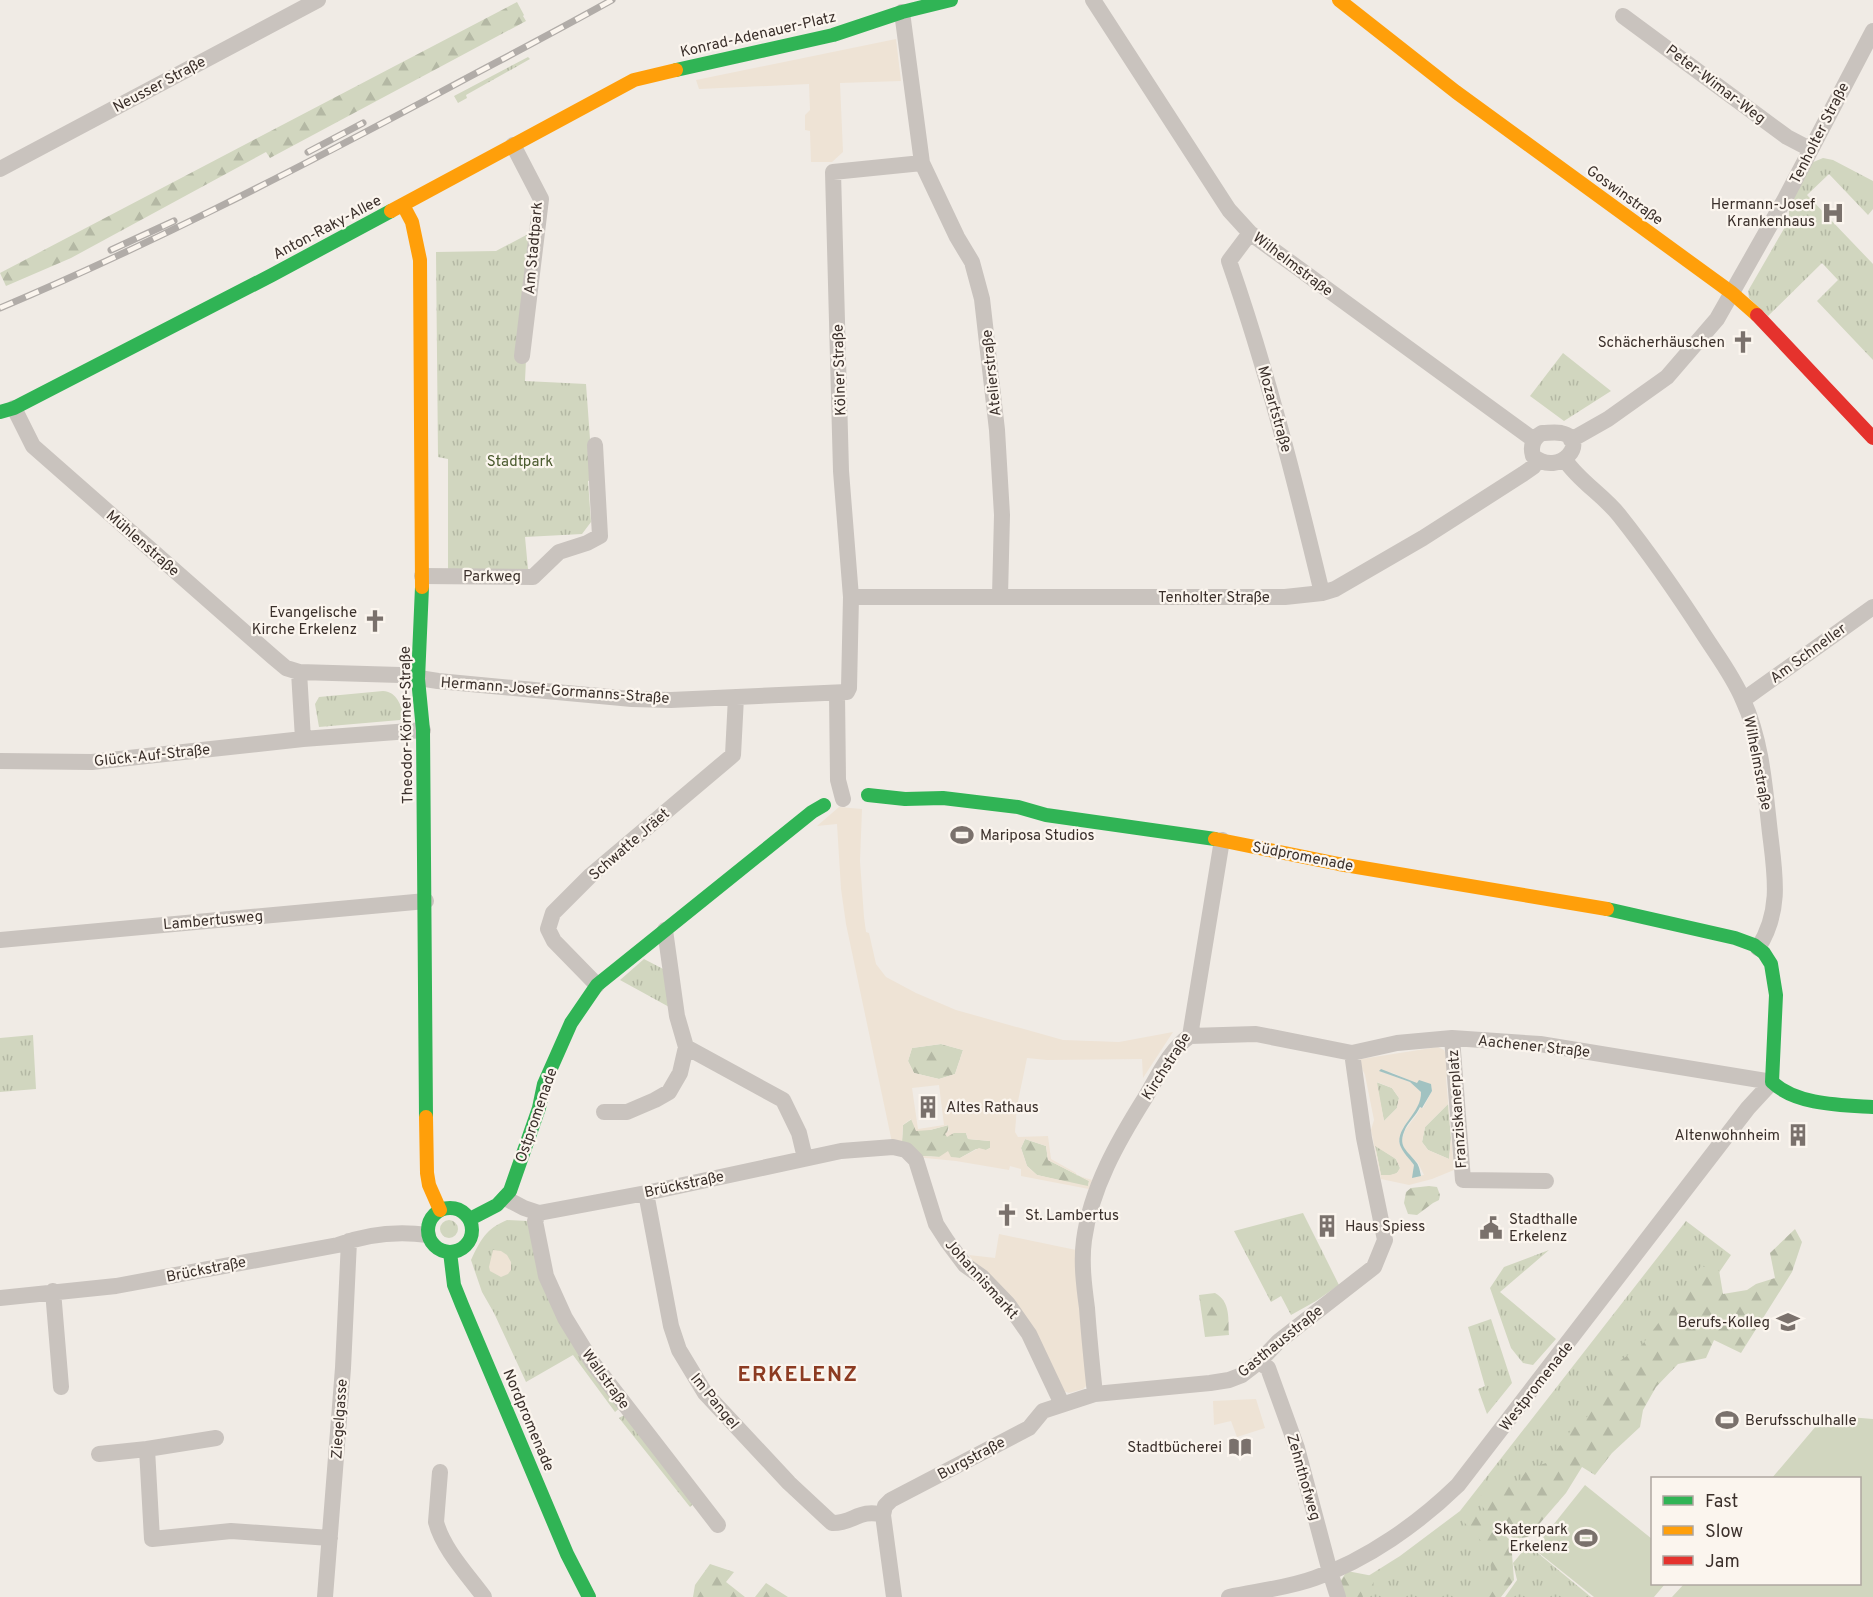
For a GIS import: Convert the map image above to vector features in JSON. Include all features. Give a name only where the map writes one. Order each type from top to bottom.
[{"type":"street","name":"Neusser Straße","points":[[0,169],[318,0]]},
{"type":"street","name":"Konrad-Adenauer-Platz","points":[[655,74],[833,35],[902,12],[951,0]]},
{"type":"street","name":"Wilhelmstraße","points":[[1093,0],[1229,210],[1250,233],[1534,440]]},
{"type":"street","name":"Goswinstraße","points":[[1339,0],[1456,92],[1732,293],[1761,319],[1873,438]]},
{"type":"street","points":[[902,12],[922,164]]},
{"type":"street","name":"Peter-Wimar-Weg","points":[[1623,16],[1787,137],[1810,149]]},
{"type":"street","name":"Tenholter Straße","points":[[1571,440],[1608,419],[1666,377],[1717,319],[1785,199],[1873,31]]},
{"type":"street","name":"Anton-Raky-Allee","points":[[7,410],[272,275],[634,80],[655,74]]},
{"type":"street","name":"Am Stadtpark","points":[[513,145],[541,199],[522,356]]},
{"type":"street","name":"Atelierstraße","points":[[922,164],[957,237],[972,262],[982,299],[999,464],[1002,550],[1000,596]]},
{"type":"street","name":"Kölner Straße","points":[[837,693],[847,692],[849,688],[851,597],[841,471],[833,172],[922,164]]},
{"type":"street","name":"Theodor-Körner-Straße","points":[[403,204],[412,222],[420,260],[422,576],[418,679],[423,730],[427,1173],[429,1185],[440,1210]]},
{"type":"street","name":"Mozartstraße","points":[[1250,233],[1229,261],[1246,308],[1283,436],[1322,593]]},
{"type":"street","name":"Mühlenstraße","points":[[7,410],[33,446],[273,657],[286,668],[299,672]]},
{"type":"street","points":[[1542,433],[1561,433],[1571,440],[1572,453],[1565,460],[1557,462],[1538,460],[1531,450],[1534,440],[1542,433]]},
{"type":"street","name":"Parkweg","points":[[422,576],[532,576],[559,552],[600,536],[596,446]]},
{"type":"street","name":"Tenholter Straße","points":[[851,597],[1285,597],[1322,593],[1335,589],[1423,538],[1523,474],[1538,460]]},
{"type":"street","name":"Wilhelmstraße","points":[[1565,460],[1617,513],[1650,556],[1732,678],[1743,700],[1752,723],[1761,766],[1776,879],[1774,913],[1766,936],[1758,948]]},
{"type":"street","name":"Am Schneller","points":[[1743,700],[1873,607]]},
{"type":"street","points":[[299,672],[303,739]]},
{"type":"street","name":"Hermann-Josef-Gormanns-Straße","points":[[299,672],[400,675],[418,679],[632,699],[671,700],[837,693]]},
{"type":"street","points":[[837,693],[838,780],[843,799]]},
{"type":"street","name":"Schwatte Jräet","points":[[597,985],[554,941],[548,929],[553,913],[591,875],[733,755],[736,697]]},
{"type":"street","name":"Glück-Auf-Straße","points":[[0,761],[92,762],[303,739],[423,730]]},
{"type":"street","name":"Südpromenade","points":[[843,799],[868,795],[905,799],[943,798],[1018,807],[1046,815],[1197,835],[1412,877],[1588,905],[1735,938],[1758,948]]},
{"type":"street","name":"Ostpromenade","points":[[506,1198],[539,1108],[544,1084],[571,1023],[597,985],[812,812],[824,805],[843,799]]},
{"type":"street","name":"Kirchstraße","points":[[1095,1394],[1084,1278],[1084,1241],[1091,1211],[1116,1145],[1182,1041],[1190,1036],[1222,840]]},
{"type":"street","name":"Lambertusweg","points":[[0,940],[426,901]]},
{"type":"street","points":[[604,1112],[627,1112],[669,1092],[680,1073],[686,1047],[677,1016],[665,930]]},
{"type":"street","points":[[1758,948],[1770,962],[1776,990],[1772,1082]]},
{"type":"street","name":"Aachener Straße","points":[[1190,1036],[1256,1034],[1352,1053],[1397,1042],[1452,1038],[1540,1044],[1772,1082],[1779,1089],[1800,1096],[1833,1103],[1873,1107]]},
{"type":"street","name":"Franziskanerplatz","points":[[1452,1038],[1463,1180],[1545,1181]]},
{"type":"street","points":[[686,1047],[783,1100],[799,1133],[805,1158]]},
{"type":"street","name":"Gasthausstraße","points":[[1095,1394],[1186,1386],[1229,1380],[1242,1375],[1259,1362],[1279,1341],[1374,1267],[1386,1240],[1364,1138],[1352,1053]]},
{"type":"street","name":"Westpromenade","points":[[1229,1597],[1302,1582],[1343,1568],[1434,1509],[1458,1485],[1748,1108],[1772,1082]]},
{"type":"street","name":"Brückstraße","points":[[539,1213],[646,1193],[805,1158],[867,1148],[893,1147],[906,1150]]},
{"type":"street","name":"Johannismarkt","points":[[906,1150],[916,1160],[936,1224],[946,1241],[965,1264],[982,1277],[1008,1304],[1029,1334],[1062,1404]]},
{"type":"street","name":"Im Pangel","points":[[646,1193],[671,1326],[679,1350],[705,1393],[773,1467],[832,1523],[838,1524],[871,1512],[883,1515]]},
{"type":"street","points":[[470,1219],[506,1198],[539,1213]]},
{"type":"street","points":[[455,1208],[470,1219],[472,1229],[468,1242],[457,1251],[450,1252],[436,1247],[428,1235],[430,1220],[440,1210],[455,1208]]},
{"type":"street","name":"Wallstraße","points":[[539,1213],[535,1221],[546,1276],[565,1318],[592,1362],[718,1525]]},
{"type":"street","name":"Brückstraße","points":[[0,1298],[116,1286],[338,1245],[365,1237],[409,1232],[428,1235]]},
{"type":"street","name":"Ziegelgasse","points":[[325,1597],[349,1241]]},
{"type":"street","name":"Nordpromenade","points":[[450,1252],[454,1285],[462,1305],[567,1554],[589,1597]]},
{"type":"street","points":[[53,1291],[61,1387]]},
{"type":"street","name":"Zehnthofweg","points":[[1259,1362],[1268,1368],[1297,1448],[1338,1597]]},
{"type":"street","points":[[1062,1404],[1095,1394]]},
{"type":"street","name":"Burgstraße","points":[[883,1515],[885,1506],[891,1500],[1029,1428],[1043,1411],[1062,1404]]},
{"type":"street","points":[[99,1454],[216,1438]]},
{"type":"street","points":[[147,1449],[152,1539],[231,1531],[330,1538]]},
{"type":"street","points":[[440,1472],[436,1522],[438,1529],[484,1597]]},
{"type":"street","points":[[883,1515],[894,1597]]},
{"type":"green space","points":[[517,2],[526,21],[270,158],[266,152],[71,258],[6,286],[0,273]]},
{"type":"green space","points":[[528,57],[530,59],[466,95],[467,98],[458,103],[454,96]]},
{"type":"green space","points":[[1823,158],[1833,160],[1873,181],[1873,209],[1868,215],[1829,174],[1807,195],[1873,264],[1873,360],[1817,301],[1838,280],[1822,263],[1768,316],[1749,298],[1748,291],[1789,220],[1789,198],[1811,163]]},
{"type":"green space","name":"Stadtpark","points":[[532,232],[525,381],[586,384],[593,480],[588,481],[591,522],[582,534],[525,537],[528,569],[524,573],[448,569],[448,459],[438,457],[436,252],[496,251]]},
{"type":"green space","points":[[1563,353],[1611,391],[1564,421],[1530,396]]},
{"type":"green space","points":[[383,691],[391,693],[399,701],[404,713],[400,720],[319,727],[315,704],[319,697]]},
{"type":"green space","points":[[644,959],[665,970],[671,1008],[620,980]]},
{"type":"green space","points":[[33,1035],[36,1089],[0,1092],[0,1038]]},
{"type":"green space","points":[[941,1044],[963,1050],[955,1074],[939,1079],[914,1073],[908,1061],[912,1048]]},
{"type":"green space","points":[[1376,1082],[1392,1088],[1399,1098],[1397,1108],[1384,1121]]},
{"type":"green space","points":[[1448,1104],[1451,1138],[1449,1159],[1428,1150],[1422,1142],[1425,1127]]},
{"type":"green space","points":[[912,1119],[916,1130],[930,1130],[949,1125],[947,1133],[966,1133],[968,1139],[990,1141],[990,1148],[976,1149],[960,1158],[922,1156],[902,1142],[903,1125]]},
{"type":"green space","points":[[1025,1139],[1046,1146],[1048,1160],[1089,1181],[1088,1187],[1037,1175],[1027,1166],[1021,1148]]},
{"type":"green space","points":[[1375,1145],[1396,1159],[1400,1168],[1397,1173],[1381,1175]]},
{"type":"green space","points":[[1437,1187],[1439,1200],[1417,1215],[1408,1214],[1404,1203],[1406,1192],[1411,1188]]},
{"type":"green space","points":[[1303,1213],[1339,1285],[1291,1315],[1281,1296],[1271,1302],[1234,1231]]},
{"type":"green space","points":[[449,1220],[455,1223],[458,1229],[455,1235],[449,1238],[443,1235],[440,1229],[443,1223]]},
{"type":"green space","points":[[507,1220],[528,1221],[538,1273],[621,1407],[615,1412],[573,1355],[526,1382],[482,1292],[471,1260],[485,1236],[494,1227]]},
{"type":"green space","points":[[1686,1221],[1731,1255],[1692,1312],[1584,1443],[1496,1526],[1509,1545],[1485,1597],[1352,1597],[1349,1588],[1400,1556],[1460,1511]]},
{"type":"green space","points":[[1795,1229],[1802,1242],[1792,1272],[1741,1353],[1714,1340],[1706,1358],[1678,1364],[1656,1387],[1643,1410],[1640,1427],[1612,1453],[1595,1475],[1582,1467],[1566,1493],[1528,1537],[1514,1539],[1476,1500],[1492,1486],[1515,1486],[1528,1469],[1546,1463],[1568,1436],[1573,1423],[1587,1417],[1613,1366],[1642,1345],[1701,1266],[1719,1270],[1723,1294],[1747,1290],[1756,1284],[1775,1278],[1770,1253]]},
{"type":"green space","points":[[1549,1250],[1500,1292],[1556,1339],[1533,1365],[1523,1363],[1511,1348],[1490,1288],[1504,1267]]},
{"type":"green space","points":[[1215,1293],[1226,1306],[1229,1335],[1205,1337],[1199,1295]]},
{"type":"green space","points":[[1491,1319],[1512,1383],[1487,1414],[1478,1389],[1485,1386],[1468,1327]]},
{"type":"green space","points":[[626,1414],[695,1502],[690,1507],[619,1418]]},
{"type":"green space","points":[[1837,1416],[1873,1419],[1873,1597],[1672,1597],[1683,1585],[1861,1585],[1861,1477],[1773,1477],[1822,1419]]},
{"type":"green space","name":"Skaterpark Erkelenz","points":[[1585,1485],[1651,1538],[1651,1585],[1664,1585],[1654,1597],[1594,1597],[1534,1549]]},
{"type":"green space","points":[[1475,1507],[1511,1541],[1514,1580],[1501,1597],[1463,1597],[1490,1582],[1490,1562],[1485,1547],[1462,1520]]},
{"type":"green space","points":[[1528,1545],[1591,1597],[1505,1597],[1517,1580],[1513,1563]]},
{"type":"green space","points":[[710,1564],[734,1572],[726,1582],[745,1597],[693,1597],[695,1585]]},
{"type":"green space","points":[[1347,1571],[1373,1576],[1374,1592],[1362,1593],[1363,1597],[1330,1597]]},
{"type":"green space","points":[[766,1583],[788,1597],[755,1597]]},
{"type":"shaded area","points":[[896,39],[901,81],[840,83],[843,152],[832,162],[811,162],[810,131],[805,130],[805,115],[810,110],[809,84],[699,89],[696,80]]},
{"type":"shaded area","points":[[839,807],[862,809],[860,861],[866,932],[869,933],[876,964],[886,977],[956,1010],[1063,1040],[1119,1042],[1173,1032],[1143,1078],[1142,1059],[1047,1060],[1027,1058],[1017,1106],[1015,1132],[1018,1137],[1048,1136],[1051,1159],[1076,1174],[1048,1160],[1046,1146],[1025,1139],[1021,1148],[1027,1166],[1037,1175],[1088,1186],[1089,1181],[1079,1176],[1092,1180],[1089,1189],[1021,1176],[1021,1169],[1010,1166],[1009,1170],[915,1157],[893,1147],[846,924],[841,889],[837,824],[817,826]],"holes":[[[941,1044],[963,1050],[955,1074],[939,1079],[914,1073],[908,1061],[912,1048]],[[939,1085],[944,1125],[918,1129],[912,1088]],[[911,1119],[916,1131],[948,1125],[949,1130],[945,1134],[947,1137],[954,1133],[966,1133],[968,1139],[990,1141],[990,1148],[986,1150],[979,1148],[960,1158],[951,1157],[948,1151],[939,1157],[922,1156],[902,1142],[903,1125]]]},
{"type":"shaded area","points":[[1438,1047],[1444,1050],[1449,1059],[1449,1072],[1446,1078],[1454,1170],[1409,1185],[1381,1179],[1371,1130],[1374,1120],[1365,1075],[1359,1062],[1361,1059]],"holes":[[[1380,1071],[1393,1073],[1417,1084],[1431,1085],[1432,1091],[1423,1108],[1421,1107],[1405,1130],[1401,1142],[1406,1152],[1418,1163],[1424,1175],[1413,1177],[1414,1165],[1399,1142],[1403,1128],[1415,1113],[1421,1099],[1421,1092],[1410,1082]],[[1377,1082],[1392,1088],[1399,1098],[1397,1108],[1384,1121]],[[1448,1104],[1451,1138],[1449,1159],[1428,1150],[1422,1142],[1425,1127]],[[1375,1146],[1396,1159],[1400,1168],[1397,1173],[1381,1175]]]},
{"type":"shaded area","points":[[999,1234],[1076,1250],[1088,1384],[1083,1389],[1069,1393],[1063,1391],[969,1255],[995,1258]]},
{"type":"shaded area","points":[[493,1250],[507,1255],[511,1262],[511,1270],[508,1274],[501,1277],[490,1271]]},
{"type":"shaded area","points":[[1256,1399],[1265,1428],[1237,1437],[1231,1421],[1214,1425],[1213,1401]]},
{"type":"water","points":[[1381,1069],[1417,1083],[1419,1080],[1431,1084],[1432,1091],[1407,1126],[1402,1137],[1403,1145],[1418,1165],[1421,1176],[1412,1178],[1414,1165],[1401,1148],[1400,1138],[1401,1132],[1417,1107],[1421,1092],[1410,1082],[1379,1071]]},
{"type":"railway","points":[[0,308],[109,260],[269,182],[612,0]]},
{"type":"railway","points":[[308,152],[363,123]]},
{"type":"railway","points":[[111,250],[174,221]]},
{"type":"traffic: fast","points":[[676,70],[833,35],[902,12],[951,0]]},
{"type":"traffic: fast","points":[[0,412],[14,408],[391,211]]},
{"type":"traffic: fast","points":[[422,587],[418,679],[423,730],[426,1117]]},
{"type":"traffic: fast","points":[[868,795],[905,799],[943,798],[1018,807],[1046,815],[1215,839]]},
{"type":"traffic: fast","points":[[470,1219],[497,1205],[510,1191],[539,1108],[544,1084],[571,1023],[597,985],[812,812],[824,805]]},
{"type":"traffic: fast","points":[[1607,909],[1735,938],[1754,945],[1764,953],[1771,964],[1776,995],[1772,1082],[1782,1090],[1806,1099],[1873,1107]]},
{"type":"traffic: fast","points":[[450,1208],[466,1214],[472,1230],[466,1246],[450,1252],[434,1246],[428,1230],[434,1214],[450,1208]]},
{"type":"traffic: fast","points":[[450,1252],[454,1285],[462,1305],[567,1554],[589,1597]]},
{"type":"traffic: slow","points":[[1339,0],[1456,92],[1732,293],[1757,315]]},
{"type":"traffic: slow","points":[[391,211],[634,80],[676,70]]},
{"type":"traffic: slow","points":[[403,205],[412,222],[420,260],[422,587]]},
{"type":"traffic: slow","points":[[1215,839],[1339,864],[1607,909]]},
{"type":"traffic: slow","points":[[426,1117],[427,1173],[429,1185],[440,1210]]},
{"type":"traffic: jam","points":[[1757,315],[1873,438]]},
{"type":"place","name":"Hermann-Josef Krankenhaus","points":[[1833,213]]},
{"type":"place","name":"Schächerhäuschen","points":[[1743,342]]},
{"type":"place","name":"Evangelische Kirche Erkelenz","points":[[375,621]]},
{"type":"place","name":"Mariposa Studios","points":[[962,835]]},
{"type":"place","name":"Altes Rathaus","points":[[928,1107]]},
{"type":"place","name":"Altenwohnheim","points":[[1798,1135]]},
{"type":"place","name":"St. Lambertus","points":[[1007,1215]]},
{"type":"place","name":"Haus Spiess","points":[[1327,1226]]},
{"type":"place","name":"Stadthalle Erkelenz","points":[[1491,1228]]},
{"type":"place","name":"Berufs-Kolleg","points":[[1788,1322]]},
{"type":"place","name":"Berufsschulhalle","points":[[1727,1420]]},
{"type":"place","name":"Stadtbücherei","points":[[1240,1447]]},
{"type":"place","name":"Skaterpark Erkelenz","points":[[1586,1538]]},
{"type":"district","name":"ERKELENZ","points":[[798,1374]]}]
